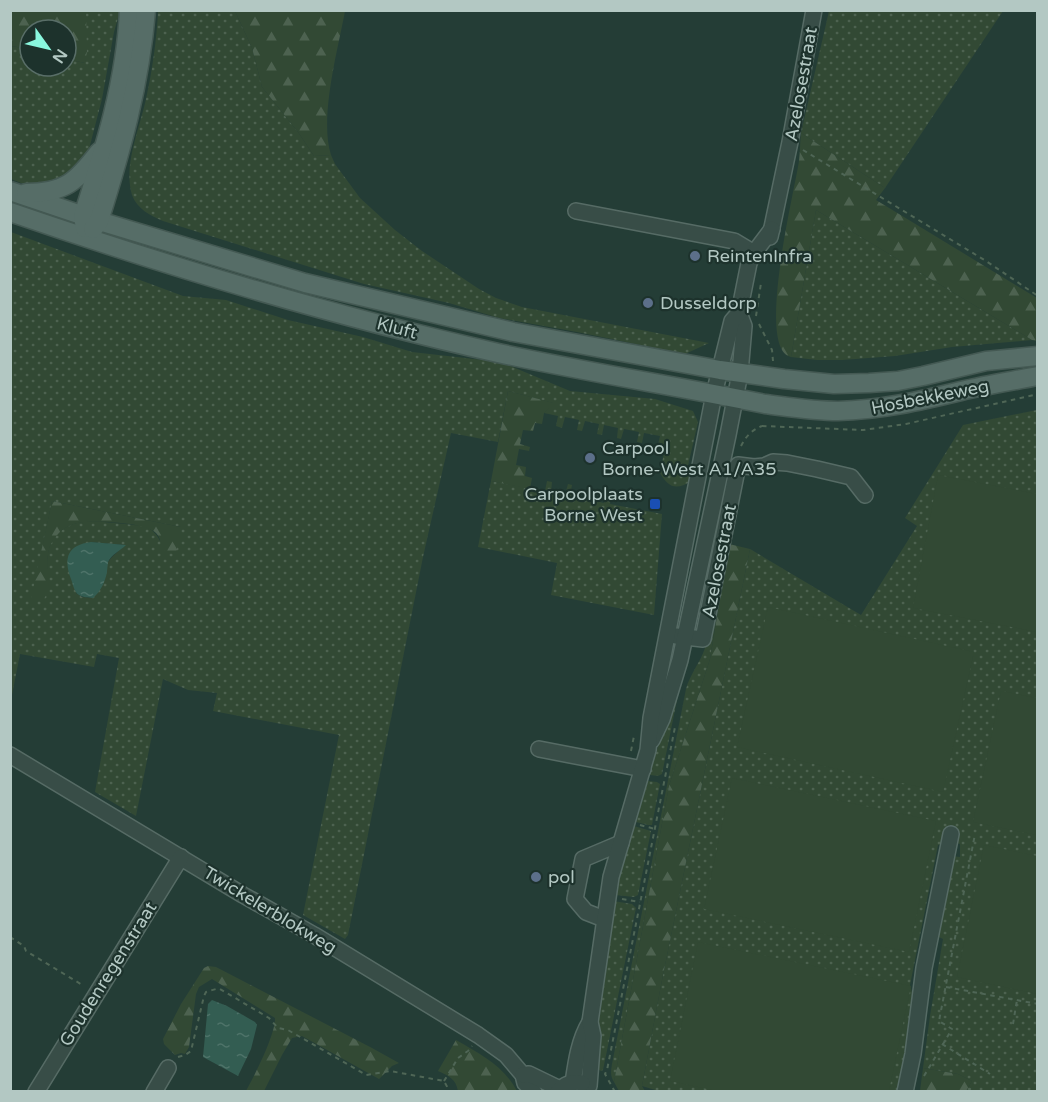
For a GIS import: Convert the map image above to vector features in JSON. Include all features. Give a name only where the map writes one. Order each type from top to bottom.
[{"type":"main road","points":[[87,238],[104,146],[121,75],[129,10]]},
{"type":"main road","points":[[91,219],[132,107],[139,72],[146,10]]},
{"type":"main road","points":[[13,192],[42,193],[59,189],[80,175],[104,146]]},
{"type":"main road","name":"Kluft","points":[[13,192],[91,219],[294,280],[513,332],[720,370]]},
{"type":"main road","name":"Kluft","points":[[10,212],[223,281],[406,331],[498,353],[714,394]]},
{"type":"main road","name":"Hosbekkeweg","points":[[720,370],[834,384],[898,381],[986,361],[1038,356]]},
{"type":"main road","name":"Hosbekkeweg","points":[[714,394],[765,404],[837,411],[922,401],[1038,376]]},
{"type":"street","name":"Azelosestraat","points":[[592,1089],[593,1036],[590,1022],[611,877],[648,750],[651,718],[714,394],[732,321],[739,313],[749,263],[760,253],[772,229],[814,10]]},
{"type":"street","points":[[576,211],[734,241],[760,253]]},
{"type":"street","name":"Azelosestraat","points":[[648,750],[662,719],[685,636],[728,435],[740,373],[744,326],[739,313]]},
{"type":"street","points":[[738,465],[754,467],[773,462],[787,463],[851,477],[865,495]]},
{"type":"street","name":"Azelosestraat","points":[[668,635],[704,639],[738,465]]},
{"type":"street","name":"Azelosestraat","points":[[693,500],[713,504]]},
{"type":"street","points":[[539,749],[643,769]]},
{"type":"street","name":"Twickelerblokweg","points":[[10,755],[314,935],[487,1041],[506,1055],[534,1092]]},
{"type":"street","points":[[905,1092],[913,1054],[924,968],[951,834]]},
{"type":"street","points":[[604,919],[586,912],[575,899],[583,859],[621,843]]},
{"type":"street","name":"Goudenregenstraat","points":[[36,1092],[181,857]]},
{"type":"street","name":"Azelosestraat","points":[[564,1088],[584,1032],[590,1022]]},
{"type":"street","points":[[154,1092],[168,1068]]},
{"type":"street","name":"Twickelerblokweg","points":[[523,1075],[529,1074],[564,1088],[578,1083],[592,1089]]},
{"type":"path","points":[[790,142],[986,261],[1038,296]]},
{"type":"path","points":[[760,253],[756,315],[772,350],[769,377]]},
{"type":"path","points":[[738,465],[745,438],[762,426],[765,404]]},
{"type":"path","points":[[615,1092],[604,1074],[607,1070],[676,722]]},
{"type":"path","points":[[920,1082],[951,1029],[939,1021],[975,834]]},
{"type":"path","points":[[10,937],[24,946],[26,951],[96,994]]},
{"type":"path","points":[[946,987],[1038,1004]]},
{"type":"path","points":[[168,1068],[175,1058],[191,1051],[206,992],[220,989],[269,1018],[278,1028],[288,1030],[366,1076],[390,1071],[444,1081]]},
{"type":"path","points":[[1013,1024],[1017,1000]]},
{"type":"path","points":[[942,1044],[990,1074]]},
{"type":"path","points":[[444,1081],[458,1058],[471,1047]]},
{"type":"path","points":[[444,1081],[450,1092]]},
{"type":"path","points":[[968,1092],[969,1089],[973,1092]]},
{"type":"green space","points":[[11,10],[86,11],[85,63],[78,62],[78,18],[18,18],[18,47],[11,46]]},
{"type":"green space","points":[[86,11],[120,11],[102,99],[88,153],[80,169],[43,187],[11,179],[10,46],[18,47],[18,78],[78,78],[78,62],[85,63]]},
{"type":"green space","points":[[158,11],[235,11],[252,48],[262,87],[314,156],[331,155],[360,198],[395,230],[479,289],[522,307],[709,343],[685,354],[499,318],[449,303],[364,284],[163,221],[149,214],[134,200],[130,172],[133,147],[150,78]]},
{"type":"green space","points":[[235,11],[345,11],[328,103],[328,140],[331,155],[314,156],[262,87],[252,48]]},
{"type":"green space","points":[[829,11],[1003,11],[885,188],[801,133]]},
{"type":"green space","points":[[801,133],[885,188],[876,200],[1037,298],[1037,341],[816,210],[791,357],[781,348],[776,327],[777,299],[785,233],[799,161]]},
{"type":"green space","points":[[816,210],[1032,340],[842,360],[791,357]]},
{"type":"green space","points":[[11,232],[183,296],[226,300],[288,320],[363,337],[412,352],[501,362],[570,391],[655,399],[693,411],[698,422],[687,470],[691,481],[677,487],[666,482],[660,473],[665,448],[658,445],[660,436],[644,433],[642,443],[637,442],[639,432],[624,429],[621,439],[617,438],[618,428],[604,425],[602,435],[597,434],[599,424],[585,421],[582,431],[577,430],[579,420],[565,417],[562,428],[556,426],[558,416],[544,413],[553,403],[508,391],[498,442],[451,433],[423,557],[348,935],[345,939],[303,915],[339,735],[213,711],[217,693],[188,690],[163,679],[136,816],[95,792],[119,658],[97,654],[94,667],[20,654],[11,700]],"holes":[[[52,501],[181,527],[160,541],[151,530],[141,526],[80,522],[64,528],[50,545],[47,561],[48,579],[32,599]],[[91,542],[125,545],[108,562],[93,598],[82,597],[76,593]]]},
{"type":"green space","points":[[508,391],[554,403],[544,413],[542,424],[535,423],[533,431],[523,430],[520,444],[530,447],[529,451],[519,449],[516,465],[526,467],[525,476],[532,478],[530,489],[491,481]]},
{"type":"green space","points":[[1037,410],[1037,1091],[966,1091],[972,1081],[958,1074],[923,1068],[943,939],[935,935],[952,856],[960,857],[960,844],[953,842],[938,845],[910,985],[916,1007],[904,1091],[662,1092],[642,1086],[750,549],[861,615],[917,526],[905,518],[963,425]]},
{"type":"green space","points":[[938,475],[1037,494],[1037,632],[913,608]]},
{"type":"green space","points":[[491,481],[545,491],[547,481],[552,482],[551,492],[565,495],[568,484],[572,485],[570,495],[604,503],[607,492],[611,493],[610,504],[662,514],[654,615],[551,595],[557,563],[478,547]]},
{"type":"green space","points":[[52,501],[181,527],[176,553],[161,550],[158,535],[141,526],[106,522],[75,524],[58,534],[48,551],[49,585],[43,600],[31,599]]},
{"type":"green space","points":[[729,544],[750,549],[662,980],[642,1086],[645,1091],[619,1091],[614,1082],[669,786],[710,659]]},
{"type":"green space","points":[[726,559],[710,659],[669,786],[614,1082],[611,1076],[612,1064],[686,689],[705,648]]},
{"type":"green space","points":[[768,607],[974,652],[943,792],[737,747]]},
{"type":"green space","points":[[683,663],[688,665],[682,678],[662,774],[650,775],[675,695]]},
{"type":"green space","points":[[1001,691],[1037,698],[1037,835],[973,822]]},
{"type":"green space","points":[[732,778],[936,821],[909,952],[704,909]]},
{"type":"green space","points":[[648,781],[660,784],[652,825],[636,822]]},
{"type":"green space","points":[[634,826],[651,831],[638,895],[634,897],[615,895],[622,863]]},
{"type":"green space","points":[[984,845],[1037,856],[1037,994],[957,977]]},
{"type":"green space","points":[[613,901],[632,904],[636,908],[601,1071],[596,1068],[597,1024]]},
{"type":"green space","points":[[698,942],[911,986],[889,1091],[721,1092],[670,1081]]},
{"type":"green space","points":[[216,967],[399,1063],[392,1066],[379,1079],[302,1036],[292,1038],[264,1091],[246,1091],[268,1044],[275,1018],[212,979],[199,987],[196,994],[189,1047],[185,1054],[175,1055],[164,1044],[163,1039],[181,1004],[204,968]]},
{"type":"green space","points":[[456,1040],[498,1068],[512,1082],[517,1091],[458,1091],[451,1078],[438,1071]]},
{"type":"green space","points":[[923,1068],[958,1074],[972,1081],[966,1091],[920,1091]]},
{"type":"water","points":[[91,542],[126,545],[109,559],[104,583],[93,598],[83,597],[76,592],[68,564],[69,553],[72,549]]},
{"type":"water","points":[[212,1000],[227,1006],[257,1025],[251,1049],[238,1076],[203,1057],[208,1004]]},
{"type":"place","name":"ReintenInfra","points":[[695,256]]},
{"type":"place","name":"Dusseldorp","points":[[648,303]]},
{"type":"place","name":"Carpool Borne-West A1/A35","points":[[590,458]]},
{"type":"place","name":"Carpoolplaats Borne West","points":[[655,504]]},
{"type":"place","name":"pol","points":[[536,877]]}]
